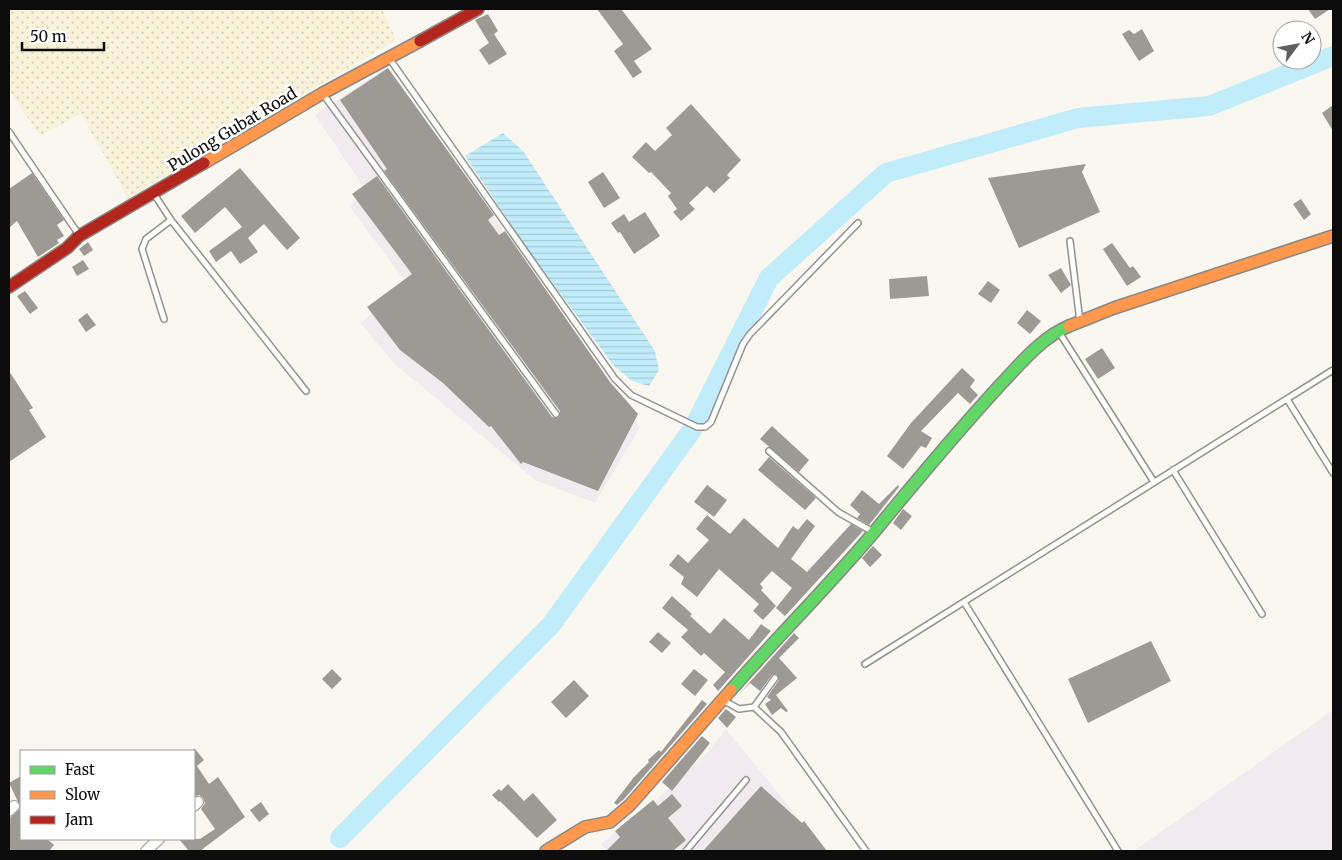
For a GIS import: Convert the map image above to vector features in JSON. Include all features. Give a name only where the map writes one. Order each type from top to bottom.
[{"type":"street","name":"Pulong Gubat Road","points":[[9,287],[67,248],[79,236],[323,94],[478,9]]},
{"type":"street","points":[[546,851],[585,827],[610,822],[630,805],[765,651],[874,532],[932,460],[974,413],[1016,368],[1058,332],[1114,308],[1333,236]]},
{"type":"street","points":[[146,851],[158,840]]},
{"type":"lane","points":[[389,58],[615,379],[631,395],[698,427],[706,427],[711,422],[743,344],[750,334],[858,223]]},
{"type":"lane","points":[[323,94],[556,414]]},
{"type":"lane","points":[[10,136],[79,236]]},
{"type":"lane","points":[[154,194],[171,220],[306,391]]},
{"type":"lane","points":[[164,319],[142,249],[146,239],[171,220]]},
{"type":"lane","points":[[1070,241],[1080,322]]},
{"type":"lane","points":[[1058,332],[1154,482]]},
{"type":"lane","points":[[865,664],[1333,370]]},
{"type":"lane","points":[[1287,399],[1333,473]]},
{"type":"lane","points":[[769,451],[838,512],[874,532]]},
{"type":"lane","points":[[1173,470],[1262,614]]},
{"type":"lane","points":[[964,602],[1118,851]]},
{"type":"lane","points":[[723,700],[739,708],[754,706],[776,678]]},
{"type":"lane","points":[[754,706],[781,732],[866,851]]},
{"type":"lane","points":[[686,851],[746,780]]},
{"type":"shaded area","points":[[9,9],[382,9],[396,40],[128,198],[81,114],[40,136],[9,90]]},
{"type":"shaded area","points":[[386,68],[465,176],[640,427],[595,503],[535,480],[396,365],[360,323],[408,285],[349,206],[367,192],[315,115]]},
{"type":"shaded area","points":[[1333,710],[1333,851],[1134,851]]},
{"type":"shaded area","points":[[726,729],[825,851],[607,851],[601,844],[654,802],[706,754]]},
{"type":"water","points":[[503,133],[523,151],[655,351],[659,370],[649,386],[632,381],[614,366],[529,251],[465,156]]},
{"type":"building","points":[[597,9],[621,9],[652,49],[634,61],[642,72],[633,78],[614,51],[623,44]]},
{"type":"building","points":[[1308,9],[1330,9],[1315,19]]},
{"type":"building","points":[[488,14],[498,31],[494,34],[507,54],[489,65],[479,50],[489,43],[475,20]]},
{"type":"building","points":[[1142,29],[1154,51],[1139,61],[1122,34],[1129,30],[1134,34]]},
{"type":"building","points":[[388,68],[494,215],[488,220],[499,235],[505,231],[610,382],[638,414],[598,491],[523,462],[521,464],[491,426],[489,427],[443,383],[400,350],[367,307],[412,274],[352,194],[377,176],[552,417],[560,416],[560,411],[384,171],[387,169],[340,100]]},
{"type":"building","points":[[691,104],[741,160],[727,175],[730,178],[714,193],[707,186],[689,203],[695,209],[681,221],[673,212],[677,209],[668,196],[671,193],[651,172],[649,173],[632,157],[646,142],[655,151],[672,135],[666,128]]},
{"type":"building","points":[[1333,105],[1333,131],[1322,113]]},
{"type":"building","points":[[1086,164],[1082,172],[1100,212],[1019,248],[988,178]]},
{"type":"building","points":[[240,168],[300,238],[287,250],[264,224],[248,238],[258,252],[240,264],[231,251],[216,262],[209,251],[242,227],[225,207],[195,233],[181,216]]},
{"type":"building","points":[[603,172],[620,198],[604,208],[588,182]]},
{"type":"building","points":[[32,173],[64,220],[57,225],[64,236],[57,240],[59,243],[38,257],[17,221],[9,228],[9,189]]},
{"type":"building","points":[[1301,199],[1311,214],[1304,220],[1293,204]]},
{"type":"building","points":[[645,212],[660,236],[634,254],[620,232],[618,233],[611,223],[624,214],[629,222]]},
{"type":"building","points":[[88,242],[93,250],[84,256],[79,249]]},
{"type":"building","points":[[1112,243],[1130,268],[1133,266],[1141,277],[1127,286],[1103,249]]},
{"type":"building","points":[[83,260],[89,269],[77,276],[72,267]]},
{"type":"building","points":[[1061,268],[1071,285],[1061,293],[1048,275]]},
{"type":"building","points":[[927,276],[929,296],[890,299],[889,279]]},
{"type":"building","points":[[988,281],[1000,290],[991,303],[978,294]]},
{"type":"building","points":[[25,291],[38,308],[30,314],[17,296]]},
{"type":"building","points":[[1027,310],[1041,321],[1030,334],[1017,323]]},
{"type":"building","points":[[87,313],[96,325],[86,332],[78,320]]},
{"type":"building","points":[[1102,348],[1115,368],[1098,379],[1085,359]]},
{"type":"building","points":[[962,368],[975,380],[970,387],[978,395],[970,404],[958,393],[921,431],[932,438],[926,448],[921,446],[903,469],[887,456],[911,423]]},
{"type":"building","points":[[9,371],[33,408],[29,410],[46,437],[9,462]]},
{"type":"building","points":[[772,426],[809,460],[799,472],[760,439]]},
{"type":"building","points":[[769,457],[816,498],[805,510],[758,470]]},
{"type":"building","points":[[707,485],[727,500],[714,517],[694,502]]},
{"type":"building","points":[[898,485],[899,487],[869,525],[857,518],[860,514],[850,505],[862,490],[879,504]]},
{"type":"building","points":[[903,509],[912,516],[901,530],[893,523]]},
{"type":"building","points":[[707,515],[730,534],[744,518],[778,548],[793,526],[798,530],[807,519],[815,526],[791,559],[807,572],[851,524],[863,531],[785,616],[776,608],[792,588],[772,571],[760,584],[763,588],[761,590],[776,606],[763,620],[753,611],[759,604],[719,569],[697,597],[681,584],[684,577],[669,565],[678,554],[688,563],[709,540],[696,529]]},
{"type":"building","points":[[873,546],[882,555],[870,567],[862,558]]},
{"type":"building","points":[[672,596],[710,634],[724,618],[749,640],[761,624],[771,631],[718,691],[713,685],[725,672],[704,653],[701,656],[681,637],[688,630],[662,608]]},
{"type":"building","points":[[658,632],[671,643],[662,653],[649,642]]},
{"type":"building","points":[[794,633],[799,638],[779,658],[797,678],[776,695],[788,711],[786,712],[781,708],[772,715],[765,704],[771,700],[767,697],[779,680],[777,674],[772,675],[760,691],[750,683],[740,693]]},
{"type":"building","points":[[1151,641],[1171,681],[1088,723],[1068,679]]},
{"type":"building","points":[[332,669],[342,679],[332,689],[322,679]]},
{"type":"building","points":[[694,669],[708,680],[695,696],[681,684]]},
{"type":"building","points":[[574,680],[589,696],[566,718],[551,702]]},
{"type":"building","points":[[702,700],[707,704],[624,799],[617,805],[614,803],[634,777],[649,762],[648,760],[659,750],[661,752]]},
{"type":"building","points":[[726,709],[736,717],[727,728],[718,718]]},
{"type":"building","points":[[702,736],[710,743],[672,791],[662,782]]},
{"type":"building","points":[[194,748],[204,760],[197,766],[209,784],[218,777],[245,817],[200,851],[189,851],[180,840],[200,839],[215,829],[201,809],[205,803],[203,798],[199,795],[195,797]]},
{"type":"building","points":[[20,777],[20,806],[9,783]]},
{"type":"building","points":[[508,784],[524,801],[533,793],[557,820],[537,838],[492,795],[499,789],[501,791]]},
{"type":"building","points":[[761,786],[802,823],[804,821],[827,851],[703,851]]},
{"type":"building","points":[[672,794],[682,806],[668,818],[686,840],[673,851],[606,851],[620,837],[615,831],[653,800],[658,806]]},
{"type":"building","points":[[261,802],[269,814],[259,822],[250,810]]},
{"type":"building","points":[[20,809],[20,840],[48,840],[54,845],[49,851],[9,851],[9,819]]},
{"type":"waterway","points":[[697,421],[769,278],[886,173],[1078,118],[1209,106],[1333,56]]},
{"type":"waterway","points":[[340,838],[551,625],[692,430]]},
{"type":"traffic: fast","points":[[731,690],[858,551],[1001,384],[1041,344],[1069,326]]},
{"type":"traffic: slow","points":[[204,163],[323,93],[420,41]]},
{"type":"traffic: slow","points":[[1069,326],[1114,308],[1333,236]]},
{"type":"traffic: slow","points":[[546,851],[585,827],[610,822],[630,805],[731,690]]},
{"type":"traffic: jam","points":[[420,41],[478,9]]},
{"type":"traffic: jam","points":[[9,287],[67,248],[79,236],[204,163]]}]
